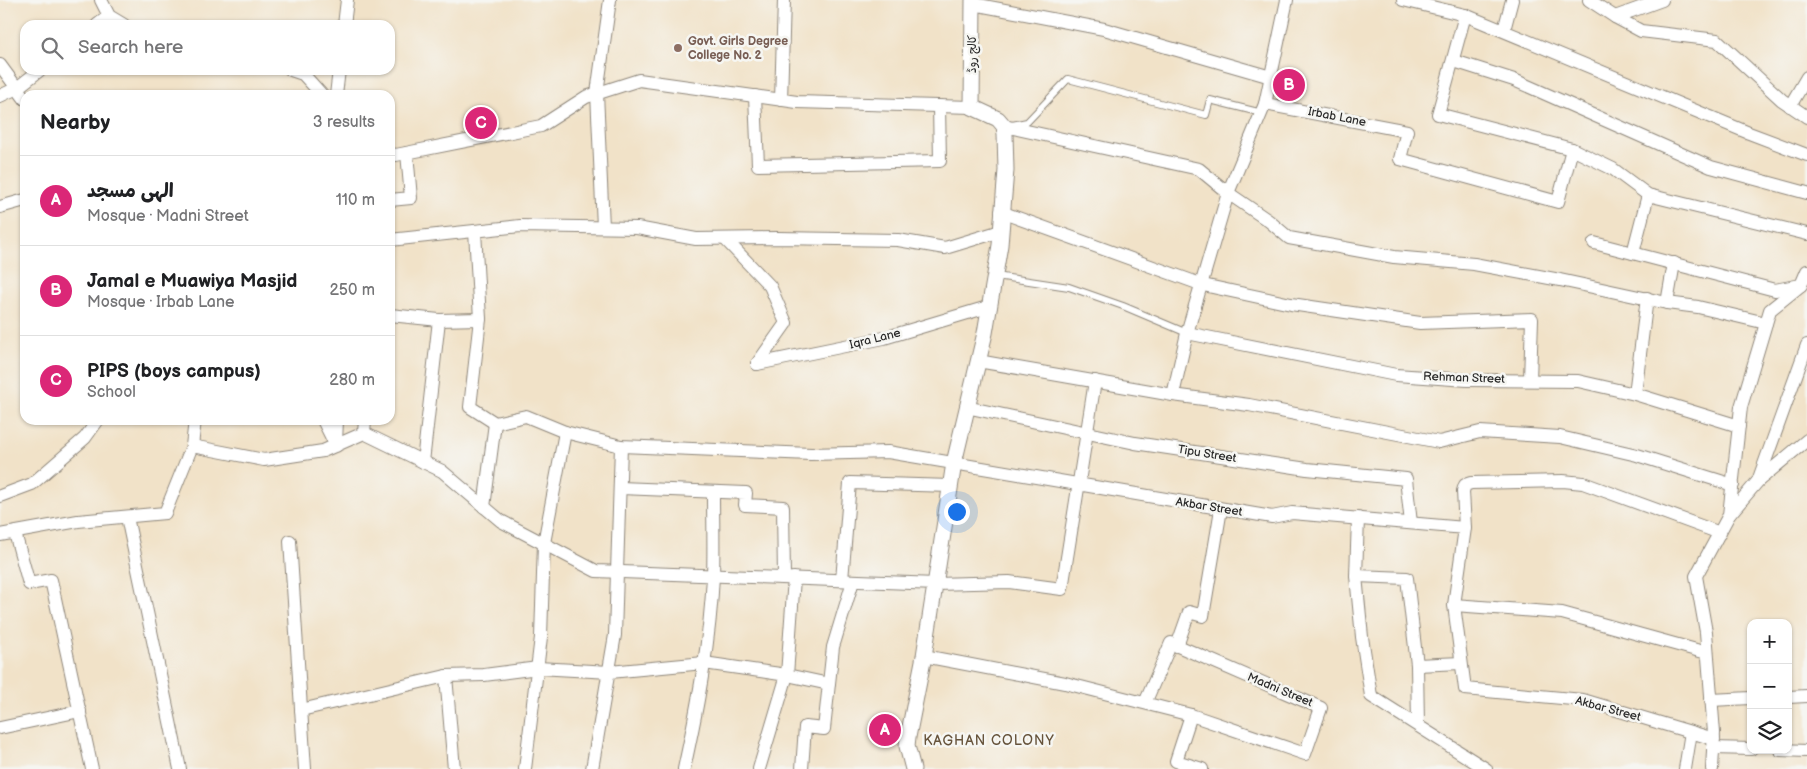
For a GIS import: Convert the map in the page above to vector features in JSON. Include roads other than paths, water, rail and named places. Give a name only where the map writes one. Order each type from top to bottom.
[{"type":"street","points":[[101,0],[109,16],[116,20]]},
{"type":"street","points":[[345,20],[347,0]]},
{"type":"street","points":[[603,227],[597,93],[610,0]]},
{"type":"street","points":[[781,100],[784,0]]},
{"type":"street","points":[[1173,395],[1187,333],[1203,285],[1228,193],[1263,108],[1287,0]]},
{"type":"street","points":[[1403,0],[1465,15],[1740,130],[1807,155]]},
{"type":"street","points":[[1504,30],[1512,0]]},
{"type":"street","points":[[1589,0],[1641,31],[1717,40],[1790,106],[1807,117]]},
{"type":"street","points":[[1615,17],[1662,0]]},
{"type":"street","points":[[973,2],[1104,29],[1271,77]]},
{"type":"street","name":"کالج روڈ","points":[[972,107],[973,2]]},
{"type":"street","points":[[1465,15],[1438,114],[1572,149],[1613,169],[1648,195],[1807,234]]},
{"type":"street","points":[[104,20],[109,16]]},
{"type":"street","points":[[1454,61],[1514,80],[1711,166],[1807,193]]},
{"type":"street","points":[[0,64],[20,92]]},
{"type":"street","points":[[0,96],[17,88],[34,75]]},
{"type":"street","points":[[304,75],[317,90]]},
{"type":"street","points":[[337,90],[338,75]]},
{"type":"street","points":[[1790,106],[1807,77]]},
{"type":"street","points":[[395,200],[411,198],[396,154],[541,126],[586,97],[639,80],[781,100],[972,107],[998,119],[1004,126],[1199,169],[1289,238],[1394,257],[1474,264],[1667,303],[1698,307],[1766,323]]},
{"type":"street","points":[[755,96],[758,165],[940,162],[939,106]]},
{"type":"street","name":"Irbab Lane","points":[[1263,108],[1407,131],[1400,159],[1558,202],[1572,149]]},
{"type":"street","points":[[913,769],[909,755],[908,737],[924,656],[954,463],[991,306],[996,276],[1006,170],[1004,126]]},
{"type":"street","points":[[1633,253],[1648,195]]},
{"type":"street","points":[[0,207],[20,201]]},
{"type":"street","points":[[1001,212],[1203,285],[1291,304],[1420,323],[1532,319],[1530,380]]},
{"type":"street","points":[[395,239],[520,226],[603,227],[637,228],[696,239],[898,240],[945,248],[1000,230]]},
{"type":"street","points":[[475,231],[480,319],[470,407],[495,423],[484,507]]},
{"type":"street","name":"Iqra Lane","points":[[725,239],[770,286],[786,323],[757,364],[884,338],[991,306]]},
{"type":"street","points":[[1594,243],[1775,290],[1801,285]]},
{"type":"street","points":[[1667,303],[1674,263]]},
{"type":"street","points":[[1729,515],[1741,407],[1770,310],[1801,285],[1807,271]]},
{"type":"street","points":[[1635,394],[1647,298]]},
{"type":"street","points":[[395,316],[439,320],[480,319]]},
{"type":"street","points":[[423,462],[439,320]]},
{"type":"street","name":"Rehman Street","points":[[1187,333],[1396,375],[1467,380],[1578,381],[1635,394],[1739,426]]},
{"type":"street","points":[[1758,481],[1807,345]]},
{"type":"street","points":[[978,361],[1173,395],[1249,405],[1439,442],[1480,432],[1560,437],[1637,455],[1733,486]]},
{"type":"street","points":[[192,446],[264,460],[323,451],[336,446],[364,426],[423,462],[442,471],[501,521],[596,571],[618,570],[936,584],[1009,582],[1062,589],[1095,381]]},
{"type":"street","name":"Tipu Street","points":[[966,407],[1135,442],[1307,469],[1406,479],[1412,523]]},
{"type":"street","name":"Akbar Street","points":[[495,423],[526,416],[564,432],[620,446],[811,454],[888,452],[1272,517],[1292,512],[1465,528]]},
{"type":"street","points":[[0,496],[32,484],[85,438],[94,425]]},
{"type":"street","points":[[0,535],[78,522],[165,513],[192,446],[194,425]]},
{"type":"street","points":[[326,425],[336,446]]},
{"type":"street","points":[[336,446],[337,425]]},
{"type":"street","points":[[525,769],[542,637],[544,543],[564,432]]},
{"type":"street","points":[[1712,769],[1714,744],[1706,632],[1696,576],[1729,515],[1758,481],[1807,440]]},
{"type":"street","points":[[592,769],[615,635],[620,446]]},
{"type":"street","name":"Akbar Street","points":[[1720,533],[1583,483],[1563,481],[1471,483],[1465,485],[1463,490],[1465,528],[1454,605],[1461,663],[1465,688],[1583,700],[1690,732],[1714,744],[1747,749]]},
{"type":"street","points":[[802,769],[805,727],[824,729],[833,647],[848,581],[850,483],[951,486]]},
{"type":"street","points":[[620,488],[746,493],[745,504],[784,507],[789,578],[787,675],[759,769]]},
{"type":"street","points":[[684,769],[697,710],[704,664],[713,575],[713,492]]},
{"type":"street","points":[[1145,703],[1171,643],[1176,646],[1189,612],[1203,616],[1221,509]]},
{"type":"street","points":[[127,517],[180,769]]},
{"type":"street","points":[[1358,518],[1356,576],[1362,637],[1371,696],[1486,769]]},
{"type":"street","points":[[15,533],[30,584],[51,580],[92,769]]},
{"type":"street","points":[[290,540],[305,769]]},
{"type":"street","points":[[1356,576],[1407,578],[1417,665],[1418,726]]},
{"type":"street","points":[[1454,605],[1562,613],[1707,653]]},
{"type":"street","name":"Madni Street","points":[[924,656],[1065,682],[1191,715],[1304,754],[1321,708],[1176,646]]},
{"type":"street","points":[[1417,665],[1461,663]]},
{"type":"street","points":[[301,710],[446,676],[538,668],[610,672],[704,664],[787,675],[829,684]]},
{"type":"street","points":[[446,676],[454,769]]},
{"type":"street","points":[[1792,697],[1807,696]]},
{"type":"street","points":[[1711,700],[1747,698]]},
{"type":"street","points":[[0,728],[80,712]]},
{"type":"street","points":[[1191,715],[1176,761],[1202,769]]},
{"type":"street","points":[[1685,769],[1690,732]]},
{"type":"street","points":[[1792,750],[1807,751]]},
{"type":"lane","points":[[1004,126],[1027,122],[1068,79],[1206,115],[1210,100],[1263,108]]},
{"type":"lane","points":[[996,276],[1069,287],[1123,306],[1187,333]]},
{"type":"place","name":"Govt. Girls Degree College No. 2","points":[[678,48]]},
{"type":"place","name":"Jamal e Muawiya Masjid","points":[[1289,85]]},
{"type":"place","name":"PIPS (boys campus)","points":[[481,123]]},
{"type":"place","name":"الہی مسجد","points":[[885,730]]},
{"type":"district","name":"KAGHAN COLONY","points":[[989,740]]}]
